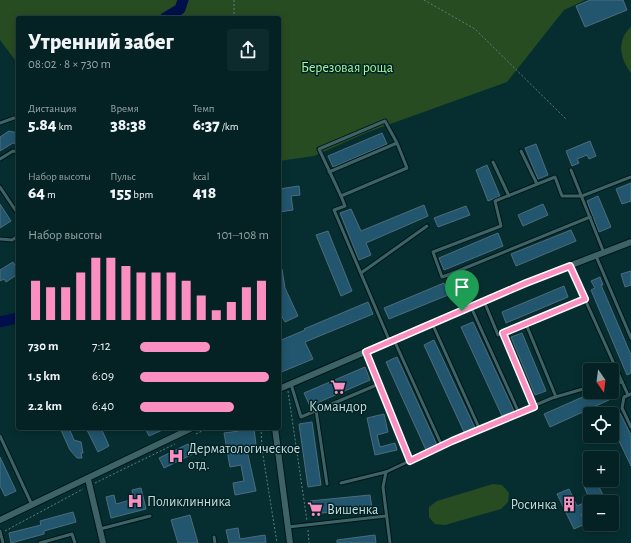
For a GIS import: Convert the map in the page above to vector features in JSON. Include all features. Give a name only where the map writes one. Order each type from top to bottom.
[{"type":"street","points":[[281,388],[526,283],[631,242]]},
{"type":"street","points":[[275,430],[290,543]]},
{"type":"street","points":[[0,520],[193,431]]},
{"type":"street","points":[[88,479],[103,543]]},
{"type":"lane","points":[[0,123],[14,118]]},
{"type":"lane","points":[[340,196],[407,168],[397,143],[385,121],[319,149],[330,172],[340,196],[345,206],[334,210],[392,341],[442,446]]},
{"type":"lane","points":[[330,172],[397,143]]},
{"type":"lane","points":[[0,159],[13,150],[16,151]]},
{"type":"lane","points":[[521,151],[537,184]]},
{"type":"lane","points":[[493,162],[509,196]]},
{"type":"lane","points":[[571,170],[604,253]]},
{"type":"lane","points":[[590,217],[448,276],[442,277],[434,252],[501,226],[495,201],[555,177],[562,196],[582,196],[631,177]]},
{"type":"lane","points":[[0,187],[16,211]]},
{"type":"lane","points":[[361,273],[427,226]]},
{"type":"lane","points":[[0,240],[12,240],[16,237]]},
{"type":"lane","points":[[596,256],[631,338]]},
{"type":"lane","points":[[570,266],[629,395],[624,397],[622,408],[631,427]]},
{"type":"lane","points":[[448,276],[462,311]]},
{"type":"lane","points":[[484,301],[498,335],[585,299]]},
{"type":"lane","points":[[471,307],[519,413]]},
{"type":"lane","points":[[432,324],[480,430]]},
{"type":"lane","points":[[526,324],[556,397]]},
{"type":"lane","points":[[503,333],[534,407]]},
{"type":"lane","points":[[366,352],[410,461]]},
{"type":"lane","points":[[288,385],[301,417],[379,384]]},
{"type":"lane","points":[[341,483],[386,472],[556,397],[583,389]]},
{"type":"lane","points":[[316,410],[327,484]]},
{"type":"lane","points":[[0,436],[32,505]]},
{"type":"lane","points":[[386,472],[383,487],[390,543]]},
{"type":"lane","points":[[100,529],[150,516]]},
{"type":"lane","points":[[288,527],[386,516]]},
{"type":"lane","points":[[0,532],[3,543]]},
{"type":"lane","points":[[40,543],[72,534],[74,543]]},
{"type":"lane","points":[[214,537],[215,543]]},
{"type":"path","points":[[234,0],[234,16]]},
{"type":"path","points":[[424,0],[476,29],[567,120]]},
{"type":"path","points":[[288,385],[310,543]]},
{"type":"path","points":[[260,430],[277,543]]},
{"type":"path","points":[[0,532],[180,441]]},
{"type":"green space","name":"Березовая роща","points":[[0,0],[585,0],[564,10],[507,82],[368,132],[314,156],[281,161],[281,16],[16,16],[16,61],[0,40]]},
{"type":"green space","points":[[631,27],[631,73],[624,62],[621,50],[623,38]]},
{"type":"green space","points":[[493,484],[502,485],[509,493],[508,502],[501,509],[445,525],[435,524],[429,517],[429,507],[437,501]]},
{"type":"building","points":[[590,0],[623,0],[627,10],[585,27],[576,6]]},
{"type":"building","points":[[9,131],[16,133],[16,144],[13,143],[0,151],[0,137]]},
{"type":"building","points":[[382,133],[387,144],[333,167],[328,156]]},
{"type":"building","points":[[590,141],[596,156],[589,159],[587,155],[577,159],[579,163],[572,166],[566,151]]},
{"type":"building","points":[[536,144],[548,175],[538,179],[525,148]]},
{"type":"building","points":[[487,165],[500,196],[488,201],[476,170]]},
{"type":"building","points":[[631,183],[631,201],[622,204],[616,189]]},
{"type":"building","points":[[299,186],[300,195],[291,196],[293,210],[281,212],[281,189]]},
{"type":"building","points":[[598,196],[611,227],[599,232],[587,201]]},
{"type":"building","points":[[0,204],[11,221],[0,228]]},
{"type":"building","points":[[543,204],[548,215],[523,226],[518,215]]},
{"type":"building","points":[[424,205],[428,216],[366,243],[371,255],[359,260],[340,213],[351,209],[361,231]]},
{"type":"building","points":[[466,206],[470,215],[438,227],[434,218]]},
{"type":"building","points":[[571,230],[576,241],[516,266],[511,254]]},
{"type":"building","points":[[328,231],[352,291],[341,296],[316,235]]},
{"type":"building","points":[[498,233],[503,246],[444,270],[439,258]]},
{"type":"building","points":[[13,262],[16,267],[16,275],[6,282],[4,279],[0,281],[0,270]]},
{"type":"building","points":[[281,269],[285,288],[298,316],[285,322],[281,315]]},
{"type":"building","points":[[631,271],[631,285],[625,287],[621,274]]},
{"type":"building","points":[[600,277],[603,285],[601,285],[631,355],[631,373],[627,375],[591,290],[595,288],[591,281]]},
{"type":"building","points":[[444,283],[448,295],[389,319],[384,308]]},
{"type":"building","points":[[564,286],[568,297],[506,323],[502,312]]},
{"type":"building","points":[[368,302],[373,314],[305,342],[313,359],[281,372],[281,340],[305,330],[304,329]]},
{"type":"building","points":[[473,322],[514,411],[502,416],[461,327]]},
{"type":"building","points":[[522,333],[546,391],[535,395],[511,337]]},
{"type":"building","points":[[434,340],[475,428],[464,432],[424,345]]},
{"type":"building","points":[[397,357],[437,445],[426,450],[386,362]]},
{"type":"building","points":[[365,367],[370,380],[310,406],[304,393]]},
{"type":"building","points":[[583,397],[583,399],[609,400],[594,407],[583,407],[583,412],[550,427],[544,414]]},
{"type":"building","points":[[384,414],[388,432],[377,435],[380,447],[395,443],[397,450],[375,455],[367,418]]},
{"type":"building","points":[[619,414],[631,435],[631,466],[619,441]]},
{"type":"building","points":[[312,422],[321,485],[308,487],[299,424]]},
{"type":"building","points":[[61,430],[70,430],[74,440],[81,442],[83,453],[81,453],[82,458],[77,458],[70,450]]},
{"type":"building","points":[[87,430],[102,430],[109,446],[98,452]]},
{"type":"building","points":[[146,430],[162,430],[149,436]]},
{"type":"building","points":[[254,430],[256,445],[246,446],[256,491],[235,495],[233,483],[244,481],[241,465],[230,467],[224,433]]},
{"type":"building","name":"Дерматологическое отд.","points":[[188,444],[193,454],[164,468],[159,458]]},
{"type":"building","points":[[0,457],[16,491],[5,496],[0,486]]},
{"type":"building","points":[[584,487],[599,487],[603,495],[588,495]]},
{"type":"building","name":"Поликлинника","points":[[141,488],[146,509],[111,518],[106,497],[114,495],[116,504],[134,499],[132,490]]},
{"type":"building","points":[[569,489],[577,506],[583,503],[583,513],[581,514],[583,525],[574,529],[557,494]]},
{"type":"building","points":[[370,495],[372,508],[312,514],[310,501]]},
{"type":"building","points":[[73,512],[76,522],[44,531],[44,534],[11,543],[9,533],[41,525],[40,521]]},
{"type":"building","points":[[190,515],[198,543],[178,543],[171,520]]},
{"type":"building","points":[[238,528],[240,539],[265,535],[266,543],[229,543],[226,530]]},
{"type":"building","points":[[375,535],[376,543],[337,543],[337,540]]},
{"type":"waterway","points":[[168,16],[180,9],[183,0]]},
{"type":"waterway","points":[[0,322],[16,318]]},
{"type":"place","name":"Командор","points":[[338,387]]},
{"type":"place","name":"Дерматологическое отд.","points":[[176,456]]},
{"type":"place","name":"Поликлинника","points":[[135,501]]},
{"type":"place","name":"Росинка","points":[[569,504]]},
{"type":"place","name":"Вишенка","points":[[315,509]]},
{"type":"route","points":[[570,266],[585,299],[503,333],[534,407],[452,441],[410,461],[366,352],[462,311],[526,283],[570,266]]}]
